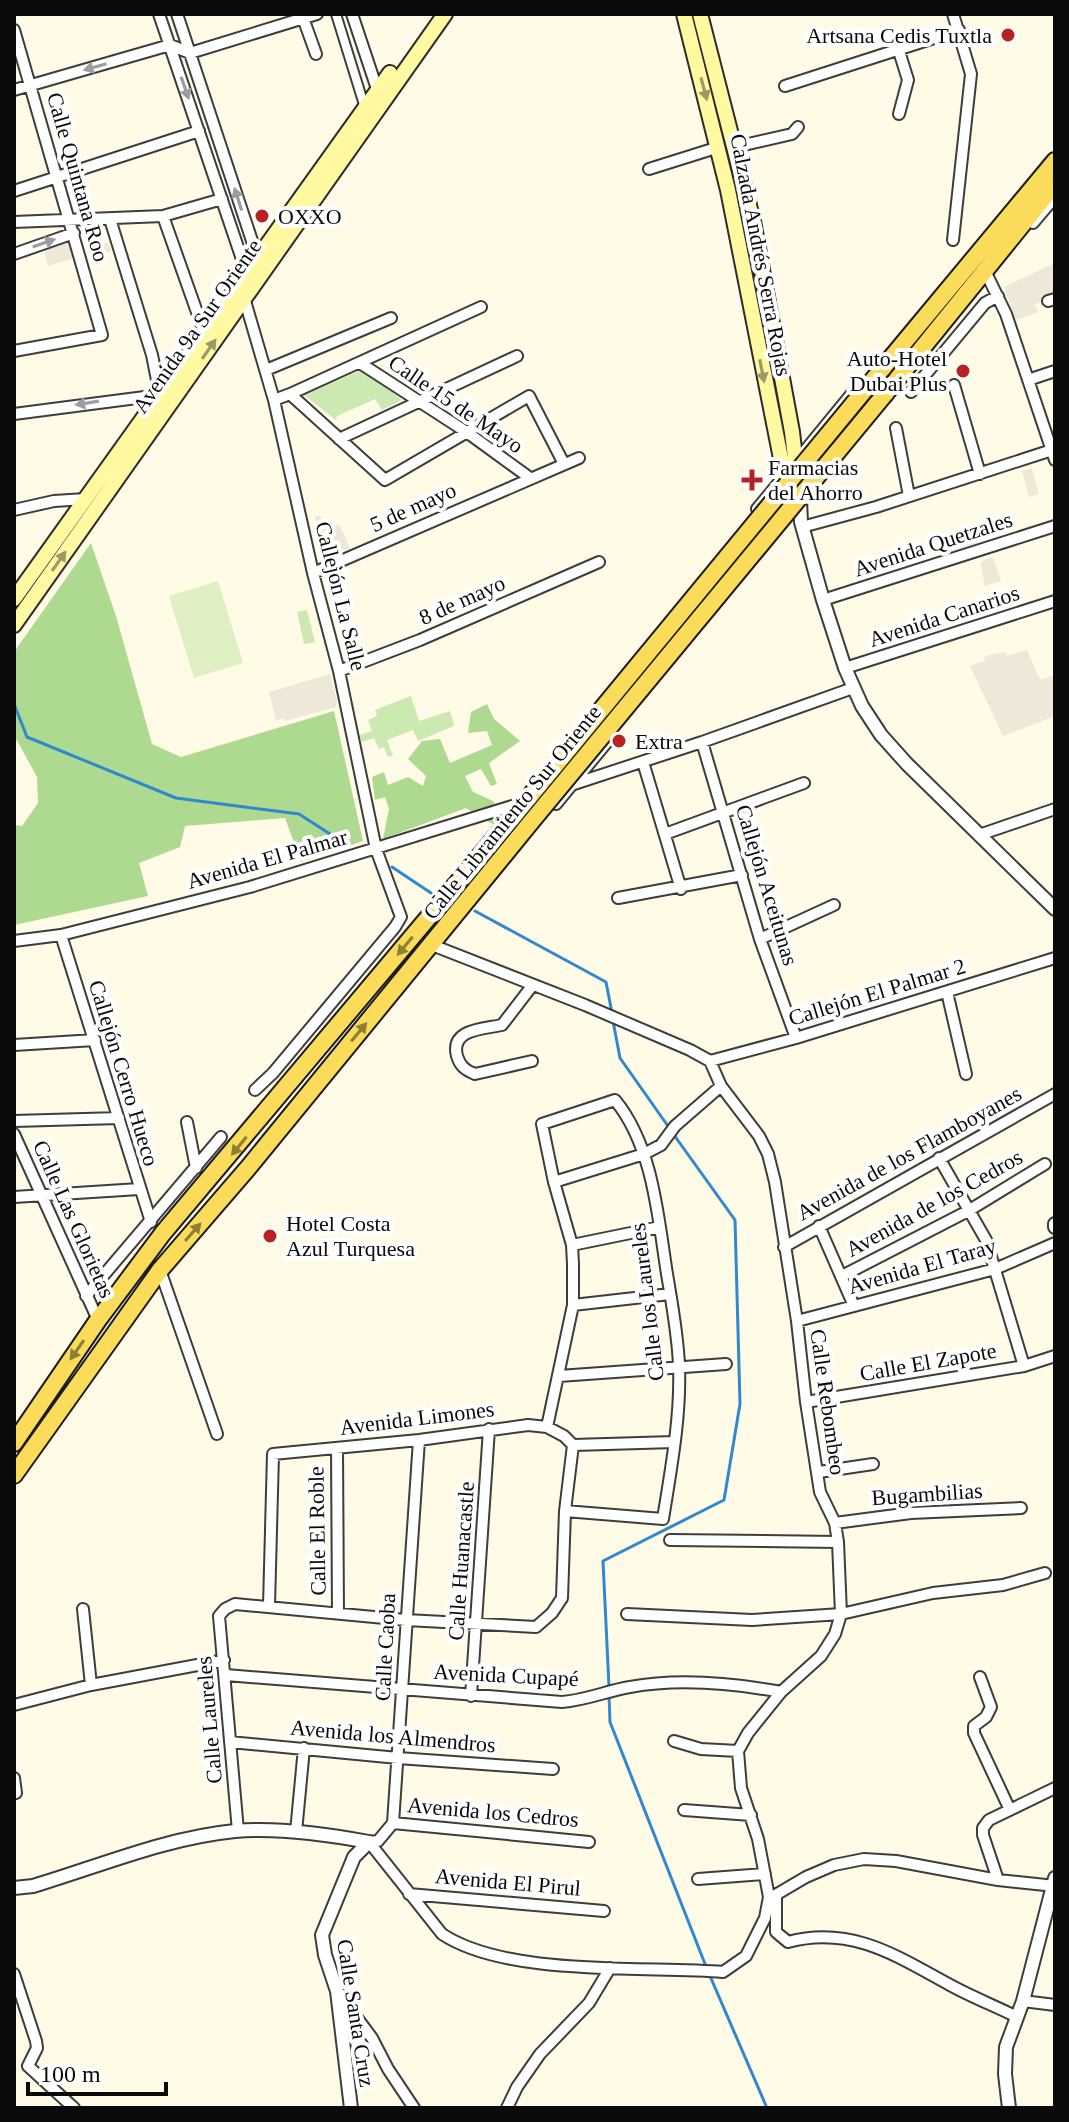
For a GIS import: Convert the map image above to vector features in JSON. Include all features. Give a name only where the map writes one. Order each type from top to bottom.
[{"type":"main road","name":"Avenida 9a Sur Oriente","points":[[14,599],[246,287],[380,96],[433,14]]},
{"type":"main road","name":"Avenida 9a Sur Oriente","points":[[357,129],[365,108],[380,96],[445,14]]},
{"type":"main road","name":"Calzada Andrés Serra Rojas","points":[[684,14],[719,147],[783,476],[798,513]]},
{"type":"main road","name":"Calzada Andrés Serra Rojas","points":[[700,14],[745,187],[795,461],[798,513]]},
{"type":"main road","name":"Calle Libramiento Sur Oriente","points":[[14,1443],[98,1320],[163,1233],[491,844],[851,436],[1051,173]]},
{"type":"main road","points":[[728,190],[745,187]]},
{"type":"main road","name":"Avenida 9a Sur Oriente","points":[[14,625],[160,395],[204,332],[246,287]]},
{"type":"main road","name":"Calle Libramiento Sur Oriente","points":[[14,1475],[160,1270],[248,1168],[491,871],[522,810]]},
{"type":"street","name":"Callejón La Salle","points":[[159,14],[222,199],[246,287],[339,671],[378,857],[401,917],[273,1073],[255,1090]]},
{"type":"street","points":[[177,14],[260,266]]},
{"type":"street","points":[[14,90],[170,45],[190,53],[302,16],[317,14]]},
{"type":"street","points":[[336,14],[365,108]]},
{"type":"street","points":[[352,14],[380,96]]},
{"type":"street","points":[[953,14],[971,74],[953,240]]},
{"type":"street","points":[[302,16],[316,54]]},
{"type":"street","name":"Calle Quintana Roo","points":[[14,30],[102,335],[14,351]]},
{"type":"street","points":[[785,86],[959,30]]},
{"type":"street","points":[[899,51],[908,80],[899,114]]},
{"type":"street","points":[[735,147],[792,134],[798,127]]},
{"type":"street","points":[[14,191],[199,131]]},
{"type":"street","points":[[649,169],[719,147]]},
{"type":"street","points":[[522,810],[795,461],[1055,150]]},
{"type":"street","points":[[491,871],[510,858],[572,785],[1055,197]]},
{"type":"street","points":[[14,222],[163,216],[222,199]]},
{"type":"street","points":[[163,216],[204,332]]},
{"type":"street","points":[[14,414],[160,395],[152,355],[110,219]]},
{"type":"street","points":[[14,254],[74,233]]},
{"type":"street","points":[[798,513],[909,496],[1054,453],[998,296],[988,277]]},
{"type":"street","points":[[911,392],[985,303],[998,296]]},
{"type":"street","points":[[274,400],[481,307]]},
{"type":"street","points":[[266,370],[391,318]]},
{"type":"street","points":[[339,439],[517,356]]},
{"type":"street","name":"Calle 15 de Mayo","points":[[360,363],[468,433],[530,478]]},
{"type":"street","points":[[1028,380],[1055,371]]},
{"type":"street","points":[[954,385],[980,474]]},
{"type":"street","points":[[290,394],[385,480],[529,396],[564,464]]},
{"type":"street","points":[[896,428],[909,496]]},
{"type":"street","name":"5 de mayo","points":[[313,573],[579,458]]},
{"type":"street","points":[[14,510],[54,501],[86,499]]},
{"type":"street","points":[[798,513],[845,668],[853,688],[881,735],[1055,909]]},
{"type":"street","name":"Avenida Quetzales","points":[[823,600],[1055,526]]},
{"type":"street","name":"8 de mayo","points":[[339,671],[420,640],[599,562]]},
{"type":"street","name":"Avenida Canarios","points":[[845,668],[1055,601]]},
{"type":"street","points":[[552,790],[643,762],[853,688]]},
{"type":"street","name":"Callejón Aceitunas","points":[[702,742],[760,939],[796,1038]]},
{"type":"street","points":[[643,762],[681,889]]},
{"type":"street","points":[[665,834],[804,783]]},
{"type":"street","points":[[979,835],[1055,809]]},
{"type":"street","name":"Avenida El Palmar","points":[[14,941],[61,935],[378,857],[522,810]]},
{"type":"street","points":[[618,898],[681,889],[742,875]]},
{"type":"street","points":[[760,939],[834,905]]},
{"type":"street","name":"Callejón Cerro Hueco","points":[[61,935],[151,1222]]},
{"type":"street","points":[[432,945],[561,996],[710,1061]]},
{"type":"street","name":"Callejón El Palmar 2","points":[[710,1061],[796,1038],[1055,958]]},
{"type":"street","points":[[532,986],[502,1025],[468,1032],[459,1037],[456,1044],[459,1061],[475,1074],[532,1061]]},
{"type":"street","points":[[947,992],[966,1074]]},
{"type":"street","points":[[14,1045],[95,1040]]},
{"type":"street","name":"Calle Rebombeo","points":[[710,1061],[721,1086],[759,1136],[768,1154],[775,1182],[806,1402],[819,1438],[820,1492],[835,1523],[838,1542],[841,1614],[835,1634],[821,1656],[781,1692],[748,1733],[738,1751]]},
{"type":"street","points":[[547,1427],[573,1305],[572,1245],[554,1182],[644,1154],[661,1145],[675,1126],[721,1086]]},
{"type":"street","name":"Avenida de los Flamboyanes","points":[[784,1247],[1055,1094]]},
{"type":"street","name":"Calle los Laureles","points":[[554,1182],[542,1124],[615,1100],[627,1114],[644,1154],[660,1227],[679,1367],[674,1442],[663,1519],[565,1511]]},
{"type":"street","points":[[14,1121],[119,1118]]},
{"type":"street","points":[[187,1122],[196,1168]]},
{"type":"street","name":"Calle Las Glorietas","points":[[14,1134],[98,1320]]},
{"type":"street","points":[[86,1296],[221,1137]]},
{"type":"street","points":[[939,1158],[986,1240],[1024,1366]]},
{"type":"street","name":"Avenida de los Cedros","points":[[842,1276],[968,1211],[1045,1164]]},
{"type":"street","points":[[14,1197],[139,1189]]},
{"type":"street","points":[[819,1226],[854,1306]]},
{"type":"street","points":[[572,1245],[660,1227]]},
{"type":"street","name":"Avenida El Taray","points":[[797,1321],[995,1269],[1055,1243]]},
{"type":"street","points":[[160,1270],[217,1434]]},
{"type":"street","points":[[573,1305],[670,1294]]},
{"type":"street","name":"Calle El Zapote","points":[[806,1402],[1024,1366],[1055,1356]]},
{"type":"street","points":[[559,1376],[726,1364]]},
{"type":"street","name":"Avenida Limones","points":[[269,1606],[273,1454],[419,1440],[528,1425],[547,1427],[573,1445]]},
{"type":"street","name":"Calle Huanacastle","points":[[471,1696],[489,1429]]},
{"type":"street","name":"Calle Caoba","points":[[393,1823],[419,1440]]},
{"type":"street","points":[[269,1606],[406,1620],[536,1627],[552,1613],[562,1598],[565,1511],[573,1445],[674,1442]]},
{"type":"street","name":"Calle El Roble","points":[[337,1449],[338,1613]]},
{"type":"street","points":[[819,1472],[873,1464]]},
{"type":"street","name":"Bugambilias","points":[[835,1523],[911,1513],[1021,1508]]},
{"type":"street","points":[[670,1540],[838,1542]]},
{"type":"street","points":[[627,1614],[752,1620],[841,1614],[933,1593],[1022,1581],[1045,1573]]},
{"type":"street","name":"Calle Laureles","points":[[238,1831],[219,1616],[235,1604],[269,1606]]},
{"type":"street","points":[[83,1609],[91,1685]]},
{"type":"street","points":[[14,1705],[91,1685],[224,1660]]},
{"type":"street","name":"Avenida Cupapé","points":[[226,1675],[562,1702],[583,1700],[628,1687],[685,1684],[739,1684],[781,1692]]},
{"type":"street","points":[[980,1677],[991,1707],[986,1717],[974,1726],[974,1733],[1010,1810]]},
{"type":"street","points":[[674,1741],[701,1749],[738,1751],[741,1788],[772,1897],[776,1932],[788,1942],[810,1936],[858,1941],[887,1951],[1017,2017]]},
{"type":"street","name":"Avenida los Almendros","points":[[230,1742],[553,1769]]},
{"type":"street","points":[[296,1832],[304,1748]]},
{"type":"street","points":[[14,1778],[16,1793]]},
{"type":"street","points":[[998,1880],[983,1828],[989,1820],[1055,1788]]},
{"type":"street","points":[[684,1810],[751,1815]]},
{"type":"street","points":[[14,1888],[33,1886],[163,1844],[238,1831],[296,1832],[369,1842],[378,1841],[393,1823]]},
{"type":"street","name":"Avenida los Cedros","points":[[393,1823],[589,1842]]},
{"type":"street","points":[[369,1842],[442,1934],[452,1940],[523,1961],[610,1968],[723,1972],[746,1956],[772,1897],[834,1865],[864,1859],[896,1861],[998,1880],[1054,1883],[1023,2001],[1006,2047],[1009,2108]]},
{"type":"street","name":"Calle Santa Cruz","points":[[351,2108],[337,1991],[322,1935],[354,1857],[369,1842]]},
{"type":"street","points":[[698,1879],[765,1874]]},
{"type":"street","name":"Avenida El Pirul","points":[[409,1894],[604,1911]]},
{"type":"street","points":[[507,2108],[517,2087],[540,2054],[589,2003],[610,1968]]},
{"type":"street","points":[[14,1974],[36,2041],[37,2048],[28,2066],[74,2108]]},
{"type":"street","points":[[337,1991],[372,2038],[414,2108]]},
{"type":"street","points":[[1023,2001],[1055,2005]]},
{"type":"green space","points":[[364,369],[402,400],[382,410],[375,399],[337,416],[336,420],[304,395]]},
{"type":"green space","points":[[91,543],[116,616],[152,744],[181,757],[334,711],[363,841],[301,862],[285,818],[185,826],[180,847],[139,863],[148,896],[14,925],[14,825],[22,826],[38,803],[37,777],[14,735],[14,652]]},
{"type":"green space","points":[[218,581],[243,663],[194,678],[169,596]]},
{"type":"green space","points":[[307,610],[315,642],[304,644],[297,612]]},
{"type":"green space","points":[[411,696],[419,721],[450,711],[454,726],[418,741],[413,730],[387,740],[393,756],[388,757],[384,747],[379,749],[374,738],[362,742],[359,735],[372,731],[368,720],[377,716],[375,710]]},
{"type":"green space","points":[[487,704],[494,719],[520,741],[489,763],[497,784],[491,786],[481,769],[465,776],[473,792],[493,801],[503,816],[494,825],[466,808],[383,839],[389,809],[385,797],[375,800],[372,777],[384,772],[388,785],[408,777],[423,786],[426,776],[408,759],[422,741],[440,739],[450,763],[492,745],[487,731],[468,733],[471,712]]},
{"type":"shaded area","points":[[97,239],[99,245],[108,243],[111,251],[90,258],[86,243]]},
{"type":"shaded area","points":[[70,242],[74,258],[48,266],[44,250]]},
{"type":"shaded area","points":[[1055,263],[1055,297],[1035,304],[1038,312],[1016,320],[1004,287]]},
{"type":"shaded area","points":[[1032,468],[1039,494],[1029,497],[1022,471]]},
{"type":"shaded area","points":[[320,515],[326,529],[339,524],[350,548],[324,557],[315,517]]},
{"type":"shaded area","points":[[972,530],[977,543],[955,550],[951,537]]},
{"type":"shaded area","points":[[993,557],[1001,581],[985,586],[980,562]]},
{"type":"shaded area","points":[[1027,650],[1040,680],[1055,675],[1055,716],[1003,736],[970,666],[985,661],[984,657],[989,655],[1005,652],[1007,656]]},
{"type":"shaded area","points":[[330,674],[336,707],[285,721],[284,718],[276,720],[269,692]]},
{"type":"waterway","points":[[14,704],[27,737],[176,798],[299,814],[344,843]]},
{"type":"waterway","points":[[392,867],[431,893]]},
{"type":"waterway","points":[[475,911],[606,982],[612,1013]]},
{"type":"waterway","points":[[613,1021],[620,1058],[670,1129]]},
{"type":"waterway","points":[[609,1687],[603,1561],[724,1500],[740,1404],[735,1220],[674,1135]]},
{"type":"waterway","points":[[609,1695],[610,1722],[707,1969]]},
{"type":"waterway","points":[[710,1976],[767,2108]]},
{"type":"place","name":"Artsana Cedis Tuxtla","points":[[1008,35]]},
{"type":"place","name":"OXXO","points":[[262,216]]},
{"type":"place","name":"Auto-Hotel Dubai Plus","points":[[963,371]]},
{"type":"place","name":"Farmacias del Ahorro","points":[[752,480]]},
{"type":"place","name":"Extra","points":[[619,741]]},
{"type":"place","name":"Hotel Costa Azul Turquesa","points":[[270,1236]]}]
